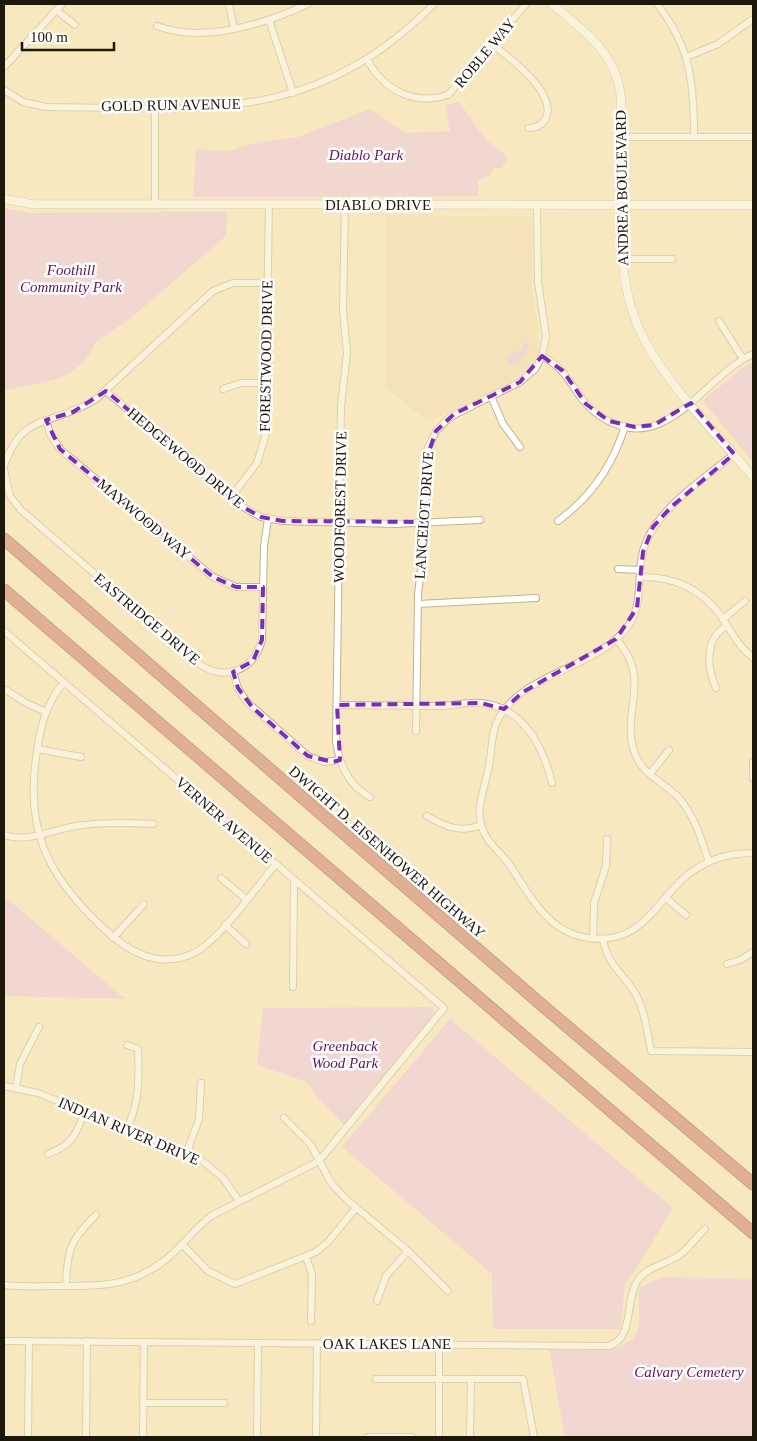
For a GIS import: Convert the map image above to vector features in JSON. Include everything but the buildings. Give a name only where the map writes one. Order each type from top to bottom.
[{"type":"highway","name":"DWIGHT D. EISENHOWER HIGHWAY","points":[[4,539],[536,1000],[753,1184]]},
{"type":"highway","points":[[4,590],[753,1233]]},
{"type":"street","points":[[4,67],[62,4]]},
{"type":"street","points":[[229,4],[234,28]]},
{"type":"street","points":[[157,26],[172,32],[204,32],[234,28],[269,20],[308,4]]},
{"type":"street","name":"GOLD RUN AVENUE","points":[[4,90],[23,102],[38,106],[155,108],[233,106],[293,93],[330,79],[368,59],[406,31],[434,4]]},
{"type":"street","name":"ROBLE WAY","points":[[368,59],[378,76],[391,88],[407,96],[433,99],[451,94],[526,4]]},
{"type":"street","name":"ANDREA BOULEVARD","points":[[552,4],[596,40],[611,61],[620,89],[622,259],[628,299],[644,340],[659,364],[753,477]]},
{"type":"street","points":[[657,4],[675,31],[686,57],[693,86],[694,137]]},
{"type":"street","points":[[56,10],[76,25]]},
{"type":"street","points":[[686,57],[718,44],[753,19]]},
{"type":"street","points":[[269,20],[293,93]]},
{"type":"street","points":[[492,44],[528,74],[544,98],[547,111],[545,119],[539,125],[528,128]]},
{"type":"street","points":[[155,108],[155,204]]},
{"type":"street","points":[[621,137],[753,137]]},
{"type":"street","name":"DIABLO DRIVE","points":[[4,199],[32,204],[753,205]]},
{"type":"street","name":"FORESTWOOD DRIVE","points":[[231,497],[261,455],[265,437],[268,205]]},
{"type":"street","name":"WOODFOREST DRIVE","points":[[345,205],[343,310],[347,353],[341,406],[336,740],[340,760],[352,782],[360,791],[370,797]]},
{"type":"street","name":"LANCELOT DRIVE","points":[[416,732],[418,604],[425,522],[426,460],[431,440],[442,424],[450,417],[528,376],[542,356],[546,336],[538,282],[538,205]]},
{"type":"street","points":[[622,259],[672,260]]},
{"type":"street","name":"EASTRIDGE DRIVE","points":[[233,672],[216,672],[199,664],[20,510],[10,496],[4,468],[10,447],[22,433],[46,420],[73,412],[106,391],[214,291],[233,283],[267,283]]},
{"type":"street","points":[[719,320],[743,359]]},
{"type":"street","points":[[542,356],[563,371],[580,397],[593,411],[609,421],[625,426],[644,427],[663,422],[691,403],[743,359],[753,354]]},
{"type":"street","points":[[223,389],[241,382],[266,383]]},
{"type":"street","name":"HEDGEWOOD DRIVE","points":[[106,391],[247,510],[268,519],[339,522],[480,520]]},
{"type":"street","points":[[491,396],[503,424],[520,447]]},
{"type":"street","name":"MAYWOOD WAY","points":[[46,420],[50,434],[60,449],[213,577],[236,587],[263,587]]},
{"type":"street","points":[[558,521],[577,506],[600,479],[615,454],[625,426]]},
{"type":"street","points":[[734,454],[658,520],[645,544],[640,573],[639,598],[629,625],[616,639],[523,692],[504,710],[493,732],[490,763],[480,796],[479,810],[481,825],[487,839],[509,864],[523,889],[539,910],[568,932],[593,939],[622,936],[639,927],[684,878],[709,862],[728,855],[753,853]]},
{"type":"street","points":[[268,519],[264,546],[262,640],[260,649],[250,664],[233,672],[238,688],[247,702],[308,756],[324,762],[340,760]]},
{"type":"street","points":[[618,568],[669,579],[686,586],[710,603],[738,643],[753,658]]},
{"type":"street","points":[[418,604],[536,598]]},
{"type":"street","points":[[723,620],[745,601]]},
{"type":"street","points":[[716,688],[710,667],[710,646],[717,634],[727,626]]},
{"type":"street","name":"VERNER AVENUE","points":[[4,631],[444,1008],[319,1161]]},
{"type":"street","points":[[616,639],[626,650],[635,674],[631,738],[634,752],[641,765],[678,797],[690,814],[709,862]]},
{"type":"street","points":[[64,682],[52,697],[44,712],[37,749],[33,791],[39,834],[51,865],[64,887],[80,906],[113,938],[127,949],[148,958],[172,959],[194,953],[225,925],[276,864]]},
{"type":"street","points":[[6,690],[44,712]]},
{"type":"street","points":[[337,705],[417,706],[481,702],[504,710],[519,719],[534,738],[545,759],[552,783]]},
{"type":"street","points":[[37,749],[81,757]]},
{"type":"street","points":[[650,774],[669,750]]},
{"type":"street","points":[[753,762],[753,778]]},
{"type":"street","points":[[427,816],[445,826],[459,830],[481,825]]},
{"type":"street","points":[[4,835],[17,838],[96,824],[153,824]]},
{"type":"street","points":[[593,939],[594,903],[606,866],[607,839]]},
{"type":"street","points":[[221,878],[246,899]]},
{"type":"street","points":[[294,880],[294,987]]},
{"type":"street","points":[[666,898],[686,915]]},
{"type":"street","points":[[113,938],[144,904]]},
{"type":"street","points":[[225,925],[246,944]]},
{"type":"street","points":[[604,939],[612,965],[634,991],[642,1011],[651,1051],[753,1052]]},
{"type":"street","points":[[727,964],[740,960],[753,952]]},
{"type":"street","points":[[16,1087],[20,1064],[32,1043],[38,1027]]},
{"type":"street","points":[[126,1045],[138,1049],[137,1102],[127,1128]]},
{"type":"street","points":[[186,1152],[199,1119],[202,1082]]},
{"type":"street","name":"INDIAN RIVER DRIVE","points":[[4,1086],[38,1093],[186,1152],[216,1171],[239,1201]]},
{"type":"street","points":[[48,1154],[69,1144],[85,1111]]},
{"type":"street","points":[[284,1118],[311,1145],[331,1182],[356,1208],[408,1251],[448,1291]]},
{"type":"street","points":[[4,1285],[102,1286],[126,1282],[151,1270],[212,1216],[319,1161]]},
{"type":"street","points":[[182,1244],[208,1271],[234,1284],[306,1257],[328,1242],[356,1208]]},
{"type":"street","points":[[66,1286],[66,1262],[71,1245],[81,1230],[96,1215]]},
{"type":"street","name":"OAK LAKES LANE","points":[[4,1341],[613,1344],[625,1333],[629,1304],[641,1277],[651,1269],[679,1256],[705,1229]]},
{"type":"street","points":[[377,1301],[386,1276],[408,1251]]},
{"type":"street","points":[[306,1257],[312,1274],[312,1321]]},
{"type":"street","points":[[28,1437],[29,1341]]},
{"type":"street","points":[[86,1342],[86,1437]]},
{"type":"street","points":[[143,1437],[144,1342]]},
{"type":"street","points":[[257,1437],[258,1343]]},
{"type":"street","points":[[316,1437],[317,1344]]},
{"type":"street","points":[[439,1344],[439,1437]]},
{"type":"street","points":[[376,1379],[524,1379],[534,1437]]},
{"type":"street","points":[[470,1379],[470,1437]]},
{"type":"street","points":[[143,1403],[224,1404]]},
{"type":"street","points":[[368,1437],[412,1437]]},
{"type":"highlighted area","points":[[542,356],[563,371],[586,404],[609,421],[635,427],[654,425],[691,403],[734,454],[671,507],[653,527],[643,552],[637,608],[616,639],[523,692],[504,709],[481,703],[337,705],[340,760],[333,762],[308,756],[253,708],[238,688],[233,672],[253,661],[262,640],[263,587],[236,587],[213,577],[60,449],[46,420],[73,412],[106,391],[243,507],[261,517],[283,521],[425,522],[426,460],[436,431],[454,414],[520,382]]},
{"type":"shaded area","points":[[385,215],[532,217],[532,293],[539,330],[537,353],[527,370],[512,380],[429,422],[385,387]]},
{"type":"green space","name":"Diablo Park","points":[[459,102],[486,140],[508,157],[502,168],[494,168],[490,175],[478,180],[478,196],[193,197],[196,149],[228,151],[259,142],[298,137],[370,109],[406,133],[450,131],[445,103],[449,105]]},
{"type":"green space","name":"Foothill Community Park","points":[[4,208],[31,213],[227,212],[226,236],[131,318],[97,341],[85,361],[72,371],[61,378],[4,391]]},
{"type":"green space","points":[[527,342],[529,348],[523,358],[518,363],[509,364],[507,360],[509,354],[520,351],[524,343]]},
{"type":"green space","points":[[753,362],[753,462],[704,403],[705,399],[742,368]]},
{"type":"green space","points":[[4,896],[125,999],[4,996]]},
{"type":"green space","name":"Greenback Wood Park","points":[[433,1007],[437,1017],[345,1126],[316,1096],[307,1082],[257,1065],[263,1008]]},
{"type":"green space","points":[[450,1019],[673,1208],[638,1266],[625,1283],[621,1329],[493,1329],[492,1274],[342,1147]]},
{"type":"green space","name":"Calvary Cemetery","points":[[662,1277],[753,1279],[753,1437],[565,1437],[549,1349],[600,1350],[624,1344],[633,1338],[638,1329],[640,1287]]}]
